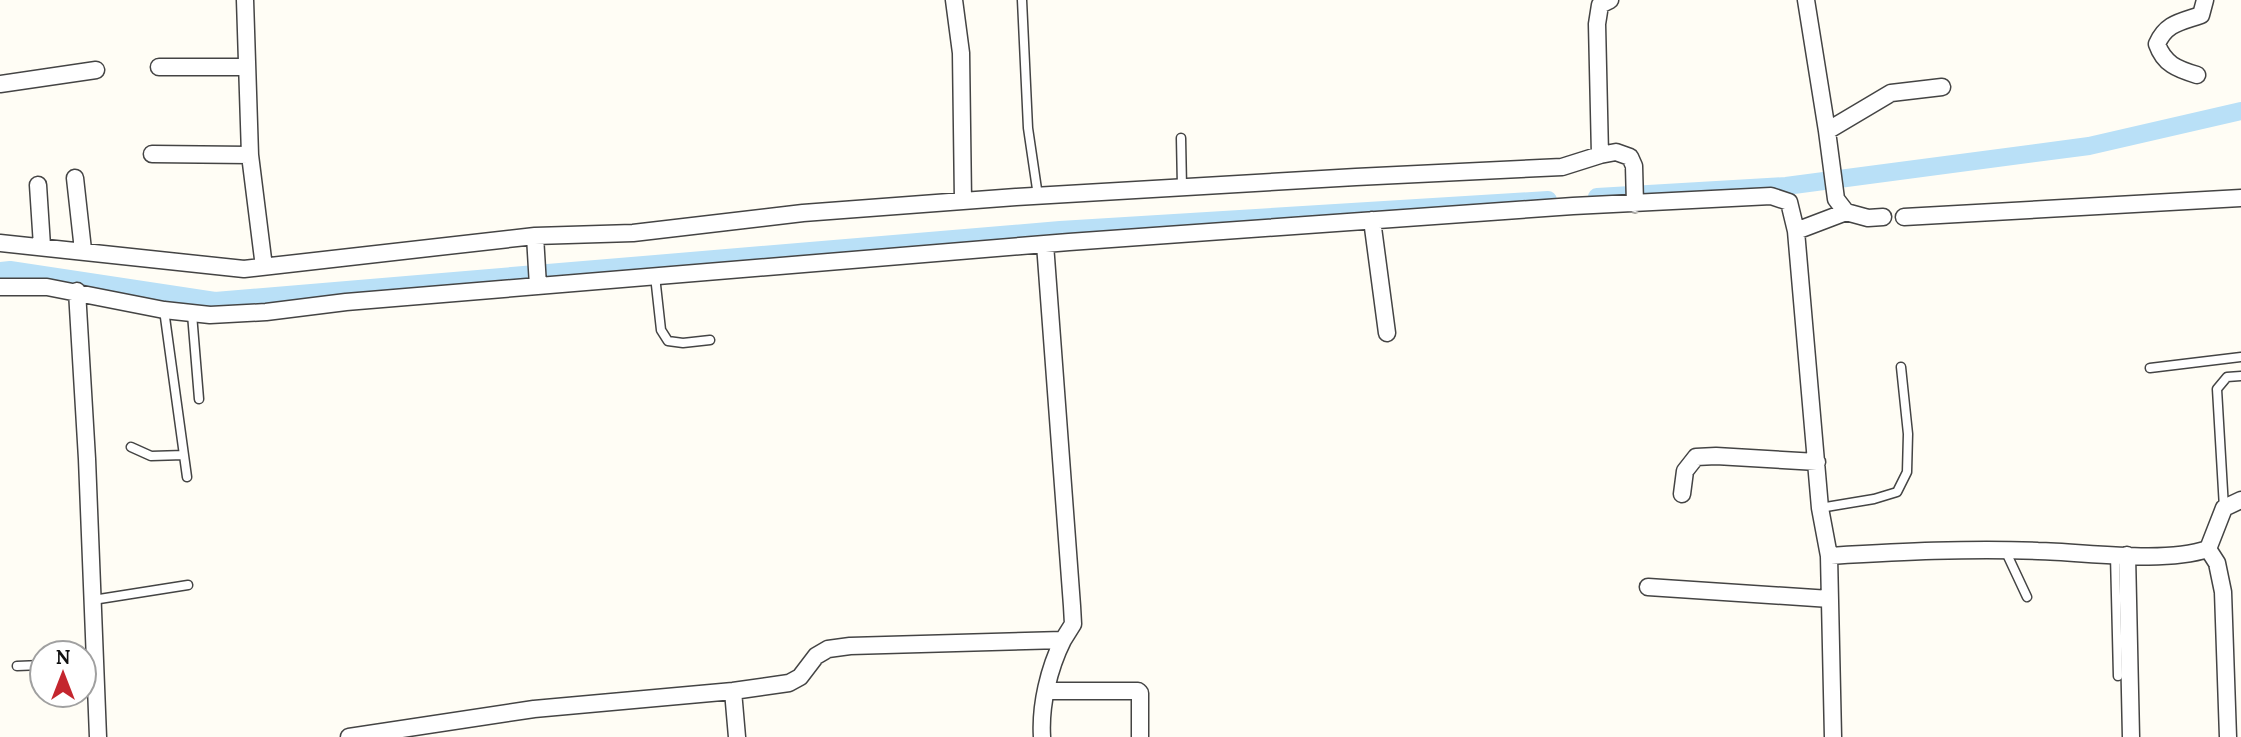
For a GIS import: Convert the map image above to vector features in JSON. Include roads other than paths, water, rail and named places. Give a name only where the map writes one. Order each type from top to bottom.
[{"type":"street","points":[[246,0],[250,155],[264,267]]},
{"type":"street","points":[[954,0],[961,54],[963,201]]},
{"type":"street","points":[[1600,155],[1597,23],[1600,5],[1610,0]]},
{"type":"street","points":[[1806,0],[1841,206]]},
{"type":"street","points":[[2197,75],[2177,69],[2161,57],[2157,44],[2162,32],[2176,23],[2201,15],[2205,0]]},
{"type":"street","points":[[159,67],[246,67]]},
{"type":"street","points":[[0,84],[96,70]]},
{"type":"street","points":[[1828,136],[1891,93],[1942,88]]},
{"type":"street","points":[[0,243],[244,269],[536,239],[633,233],[803,213],[1038,195],[1562,167],[1616,152],[1630,157],[1634,166],[1635,201]]},
{"type":"street","points":[[152,154],[250,155]]},
{"type":"street","points":[[75,178],[83,250]]},
{"type":"street","points":[[38,185],[42,246]]},
{"type":"street","points":[[0,286],[77,291],[192,314],[265,312],[537,283],[1635,201],[1771,196],[1789,202],[1796,231],[1820,508],[1829,556],[1833,737]]},
{"type":"street","points":[[1904,217],[2241,198]]},
{"type":"street","points":[[1841,206],[1868,218],[1883,218]]},
{"type":"street","points":[[1796,231],[1841,206]]},
{"type":"street","points":[[1372,220],[1387,333]]},
{"type":"street","points":[[536,239],[537,283]]},
{"type":"street","points":[[1042,737],[1041,722],[1056,654],[1073,624],[1045,244]]},
{"type":"street","points":[[77,291],[93,600],[91,639]]},
{"type":"street","points":[[1682,494],[1685,471],[1696,457],[1817,462]]},
{"type":"street","points":[[2208,549],[2224,508],[2241,500]]},
{"type":"street","points":[[1829,556],[1956,549],[2121,555],[2189,554],[2208,549]]},
{"type":"street","points":[[2208,549],[2217,563],[2223,592],[2228,737]]},
{"type":"street","points":[[2121,555],[2131,737]]},
{"type":"street","points":[[1648,587],[1830,599]]},
{"type":"street","points":[[349,737],[457,729],[534,709],[733,691],[789,683],[800,677],[816,656],[828,649],[850,646],[1063,640]]},
{"type":"street","points":[[733,691],[737,737]]},
{"type":"street","points":[[1047,691],[1138,691],[1140,737]]},
{"type":"street","points":[[95,709],[98,737]]},
{"type":"lane","points":[[1022,0],[1028,128],[1038,195]]},
{"type":"lane","points":[[1181,138],[1182,187]]},
{"type":"lane","points":[[655,276],[661,330],[668,341],[683,343],[710,340]]},
{"type":"lane","points":[[164,310],[187,477]]},
{"type":"lane","points":[[192,314],[199,399]]},
{"type":"lane","points":[[2150,368],[2241,357]]},
{"type":"lane","points":[[1820,508],[1874,499],[1897,492],[1907,472],[1908,447],[1901,367]]},
{"type":"lane","points":[[2224,508],[2217,389],[2227,377],[2241,376]]},
{"type":"lane","points":[[131,447],[151,456],[184,455]]},
{"type":"lane","points":[[2006,550],[2027,597]]},
{"type":"lane","points":[[2118,676],[2121,555]]},
{"type":"lane","points":[[93,600],[188,585]]},
{"type":"lane","points":[[17,666],[28,666]]},
{"type":"waterway","points":[[1597,197],[1786,186],[2089,146],[2241,111]]},
{"type":"waterway","points":[[0,271],[10,270],[215,301],[1060,230],[1548,200]]}]
